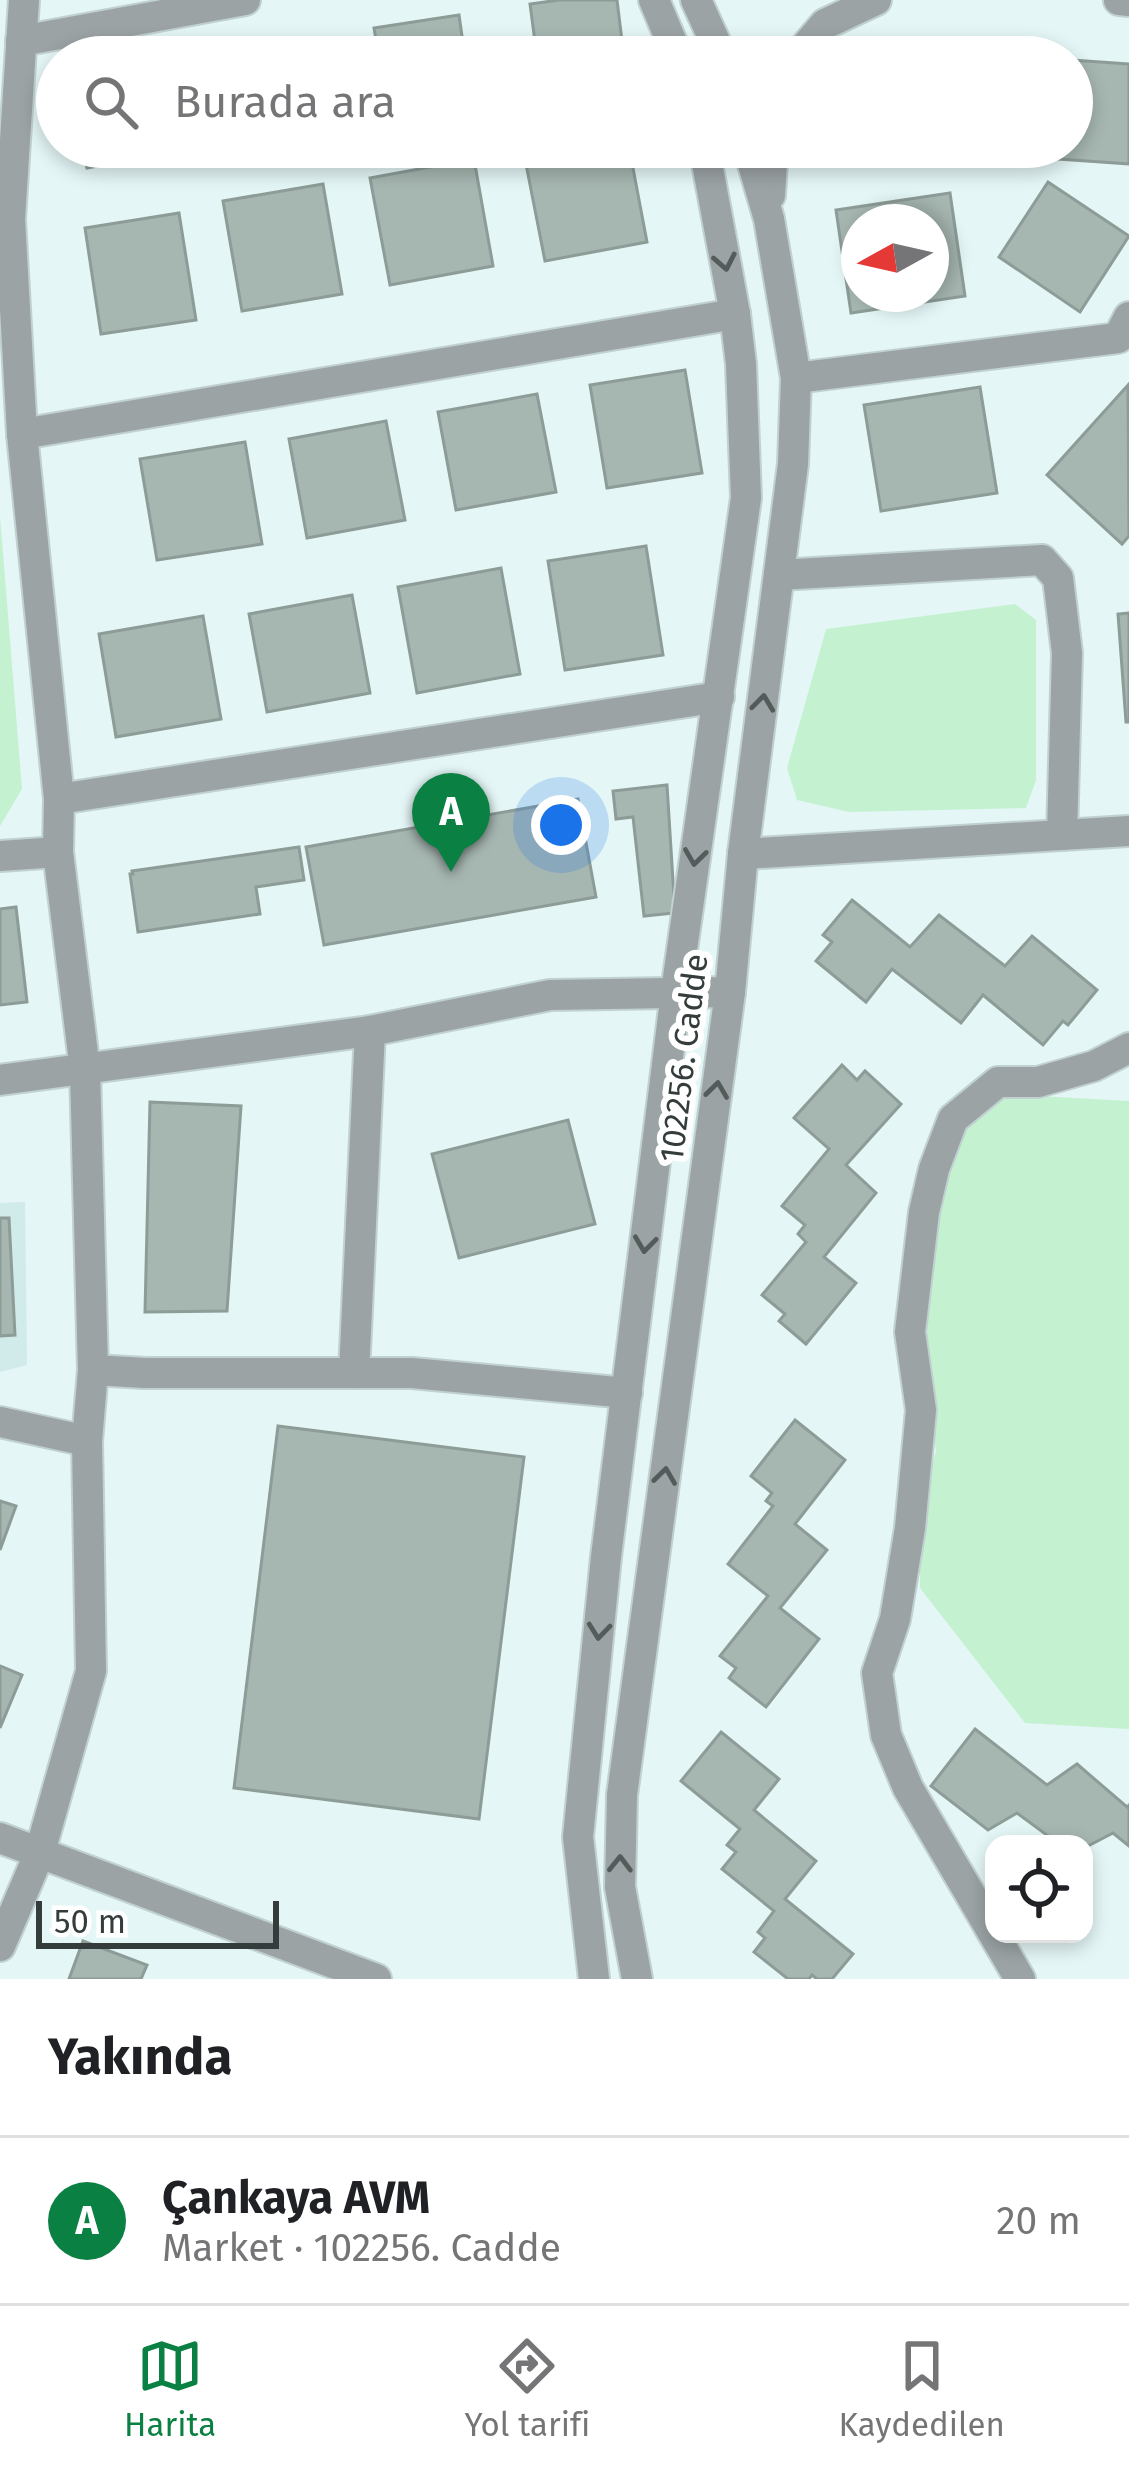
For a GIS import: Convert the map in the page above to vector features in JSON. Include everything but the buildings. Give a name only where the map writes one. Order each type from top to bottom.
[{"type":"street","points":[[0,1946],[40,1852],[92,1671],[85,1070],[58,852],[59,799],[5,222],[24,0]]},
{"type":"street","points":[[48,36],[245,0]]},
{"type":"street","points":[[654,0],[669,36]]},
{"type":"street","points":[[696,0],[712,36]]},
{"type":"street","points":[[815,36],[825,24],[876,0]]},
{"type":"street","points":[[1119,0],[1129,1]]},
{"type":"street","points":[[21,41],[36,38]]},
{"type":"street","name":"102256. Cadde","points":[[594,1979],[578,1837],[606,1557],[676,992],[746,498],[741,364],[708,168]]},
{"type":"street","name":"102256. Cadde","points":[[634,1964],[620,1887],[622,1795],[730,992],[793,464],[796,378],[769,219],[754,168]]},
{"type":"street","points":[[769,219],[772,168]]},
{"type":"street","points":[[22,434],[735,314]]},
{"type":"street","points":[[796,378],[1125,333]]},
{"type":"street","points":[[779,575],[1042,560],[1058,578],[1067,653],[1062,835]]},
{"type":"street","points":[[59,799],[718,697]]},
{"type":"street","points":[[743,854],[1129,831]]},
{"type":"street","points":[[0,856],[58,852]]},
{"type":"street","points":[[0,1080],[370,1031],[550,995],[730,992]]},
{"type":"street","points":[[354,1373],[370,1031]]},
{"type":"street","points":[[1020,1979],[908,1788],[886,1736],[877,1673],[895,1619],[921,1410],[910,1332],[924,1212],[952,1119],[998,1082],[1038,1082],[1094,1066],[1129,1048]]},
{"type":"street","points":[[92,1370],[412,1372],[628,1393]]},
{"type":"street","points":[[0,1422],[87,1441]]},
{"type":"street","points":[[0,1838],[376,1979]]},
{"type":"street","points":[[634,1964],[650,1979]]},
{"type":"shaded area","points":[[25,1202],[27,1365],[0,1372],[0,1203]]},
{"type":"green space","points":[[0,516],[22,789],[0,826]]},
{"type":"green space","points":[[1015,604],[1036,620],[1036,780],[1026,808],[849,812],[797,800],[787,768],[826,629]]},
{"type":"green space","points":[[1004,1094],[1129,1101],[1129,1729],[1025,1723],[920,1588],[920,1508],[936,1451],[922,1338],[934,1165],[965,1105]]},
{"type":"place","name":"Çankaya AVM","points":[[451,872]]}]
